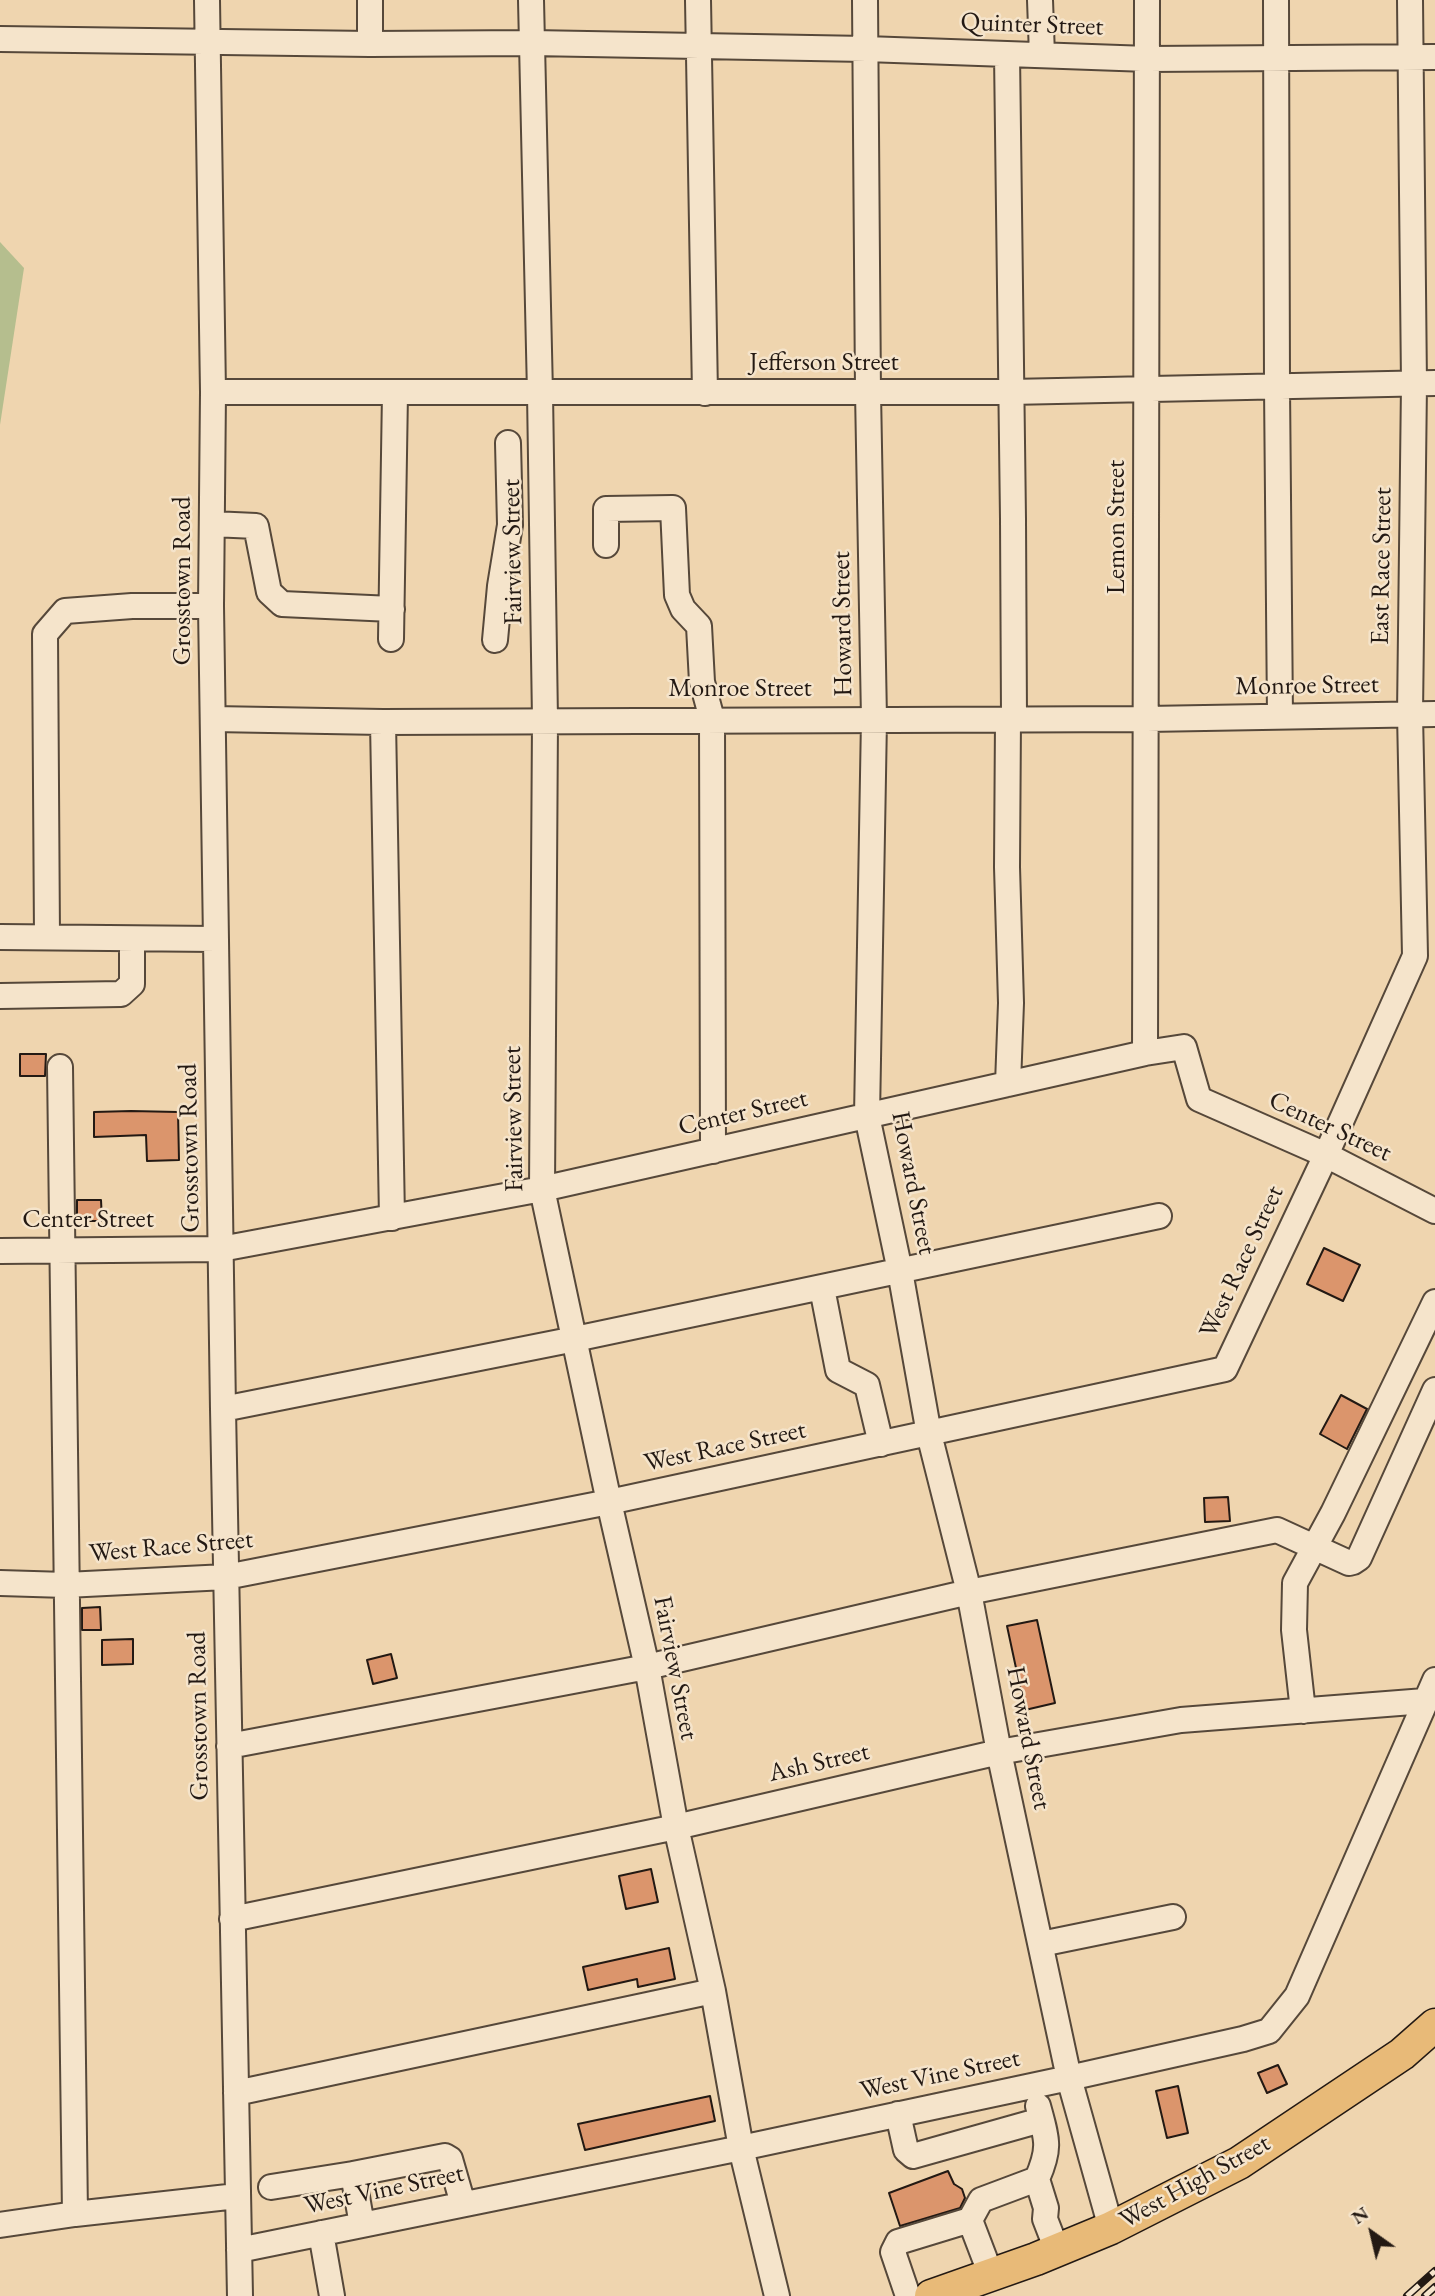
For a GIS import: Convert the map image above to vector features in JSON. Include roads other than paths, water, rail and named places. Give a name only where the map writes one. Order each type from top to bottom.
[{"type":"main road","name":"West High Street","points":[[931,2296],[990,2276],[1111,2228],[1239,2163],[1402,2054],[1435,2025]]},
{"type":"street","name":"Grosstown Road","points":[[207,0],[213,392],[211,606],[240,2296]]},
{"type":"street","points":[[370,0],[370,44]]},
{"type":"street","name":"Fairview Street","points":[[531,0],[544,720],[542,1189],[647,1667],[676,1827],[712,1992],[741,2148],[777,2296]]},
{"type":"street","points":[[698,0],[705,393]]},
{"type":"street","name":"Howard Street","points":[[864,0],[874,719],[867,1116],[900,1271],[929,1434],[969,1592],[999,1752],[1069,2078],[1111,2228]]},
{"type":"street","points":[[1040,0],[1042,55]]},
{"type":"street","name":"Lemon Street","points":[[1145,1053],[1147,0]]},
{"type":"street","points":[[1276,0],[1280,716]]},
{"type":"street","name":"East Race Street","points":[[1326,1155],[1415,956],[1410,714],[1424,384],[1409,57],[1410,0]]},
{"type":"street","name":"Quinter Street","points":[[0,39],[370,44],[532,43],[866,49],[1148,59],[1435,57]]},
{"type":"street","points":[[1007,54],[1013,531],[1007,867],[1011,1003],[1008,1084]]},
{"type":"street","name":"Jefferson Street","points":[[213,392],[868,392],[1424,384]]},
{"type":"street","points":[[391,639],[395,393]]},
{"type":"street","points":[[495,640],[510,525],[508,443]]},
{"type":"street","points":[[606,545],[606,509],[673,508],[677,595],[682,609],[699,626],[702,682],[712,719],[713,1151]]},
{"type":"street","points":[[212,524],[256,526],[269,592],[282,604],[392,609]]},
{"type":"street","points":[[506,551],[542,548]]},
{"type":"street","points":[[47,937],[46,634],[65,611],[132,606],[211,606]]},
{"type":"street","name":"Monroe Street","points":[[214,719],[383,722],[1147,719],[1435,714]]},
{"type":"street","points":[[383,722],[392,1219]]},
{"type":"street","points":[[0,937],[216,939]]},
{"type":"street","points":[[0,996],[121,994],[132,984],[132,939]]},
{"type":"street","name":"Center Street","points":[[0,1251],[221,1249],[542,1189],[1145,1053],[1184,1047],[1199,1099],[1326,1155],[1435,1211]]},
{"type":"street","points":[[60,1067],[75,2214]]},
{"type":"street","name":"West Race Street","points":[[0,1583],[66,1585],[226,1577],[609,1502],[1224,1369],[1326,1155]]},
{"type":"street","points":[[223,1409],[575,1339],[1159,1216]]},
{"type":"street","points":[[822,1287],[838,1370],[867,1385],[881,1444]]},
{"type":"street","points":[[1303,1711],[1294,1630],[1295,1583],[1333,1513],[1435,1302]]},
{"type":"street","points":[[229,1746],[647,1667],[969,1592],[1277,1530],[1349,1563],[1353,1562],[1359,1558],[1435,1390]]},
{"type":"street","name":"Ash Street","points":[[232,1919],[676,1827],[999,1752],[1181,1720],[1303,1711],[1430,1691]]},
{"type":"street","name":"West Vine Street","points":[[239,2250],[898,2115],[1244,2039],[1269,2031],[1297,1996],[1430,1691]]},
{"type":"street","points":[[1041,1944],[1173,1917]]},
{"type":"street","points":[[236,2093],[712,1992]]},
{"type":"street","points":[[1032,2086],[1048,2144],[1045,2162],[1037,2179],[1046,2208],[1045,2219],[1057,2250]]},
{"type":"street","points":[[898,2115],[906,2150],[913,2156],[1041,2120]]},
{"type":"street","points":[[271,2187],[445,2156],[450,2159],[463,2204]]},
{"type":"street","points":[[353,2174],[362,2225]]},
{"type":"street","points":[[908,2296],[893,2252],[898,2242],[970,2220],[981,2200],[1037,2179]]},
{"type":"street","points":[[0,2225],[237,2196]]},
{"type":"street","points":[[970,2220],[990,2276]]},
{"type":"street","points":[[321,2233],[331,2296]]},
{"type":"railway","points":[[1407,2296],[1435,2271]]},
{"type":"railway","points":[[1425,2296],[1435,2287]]}]
